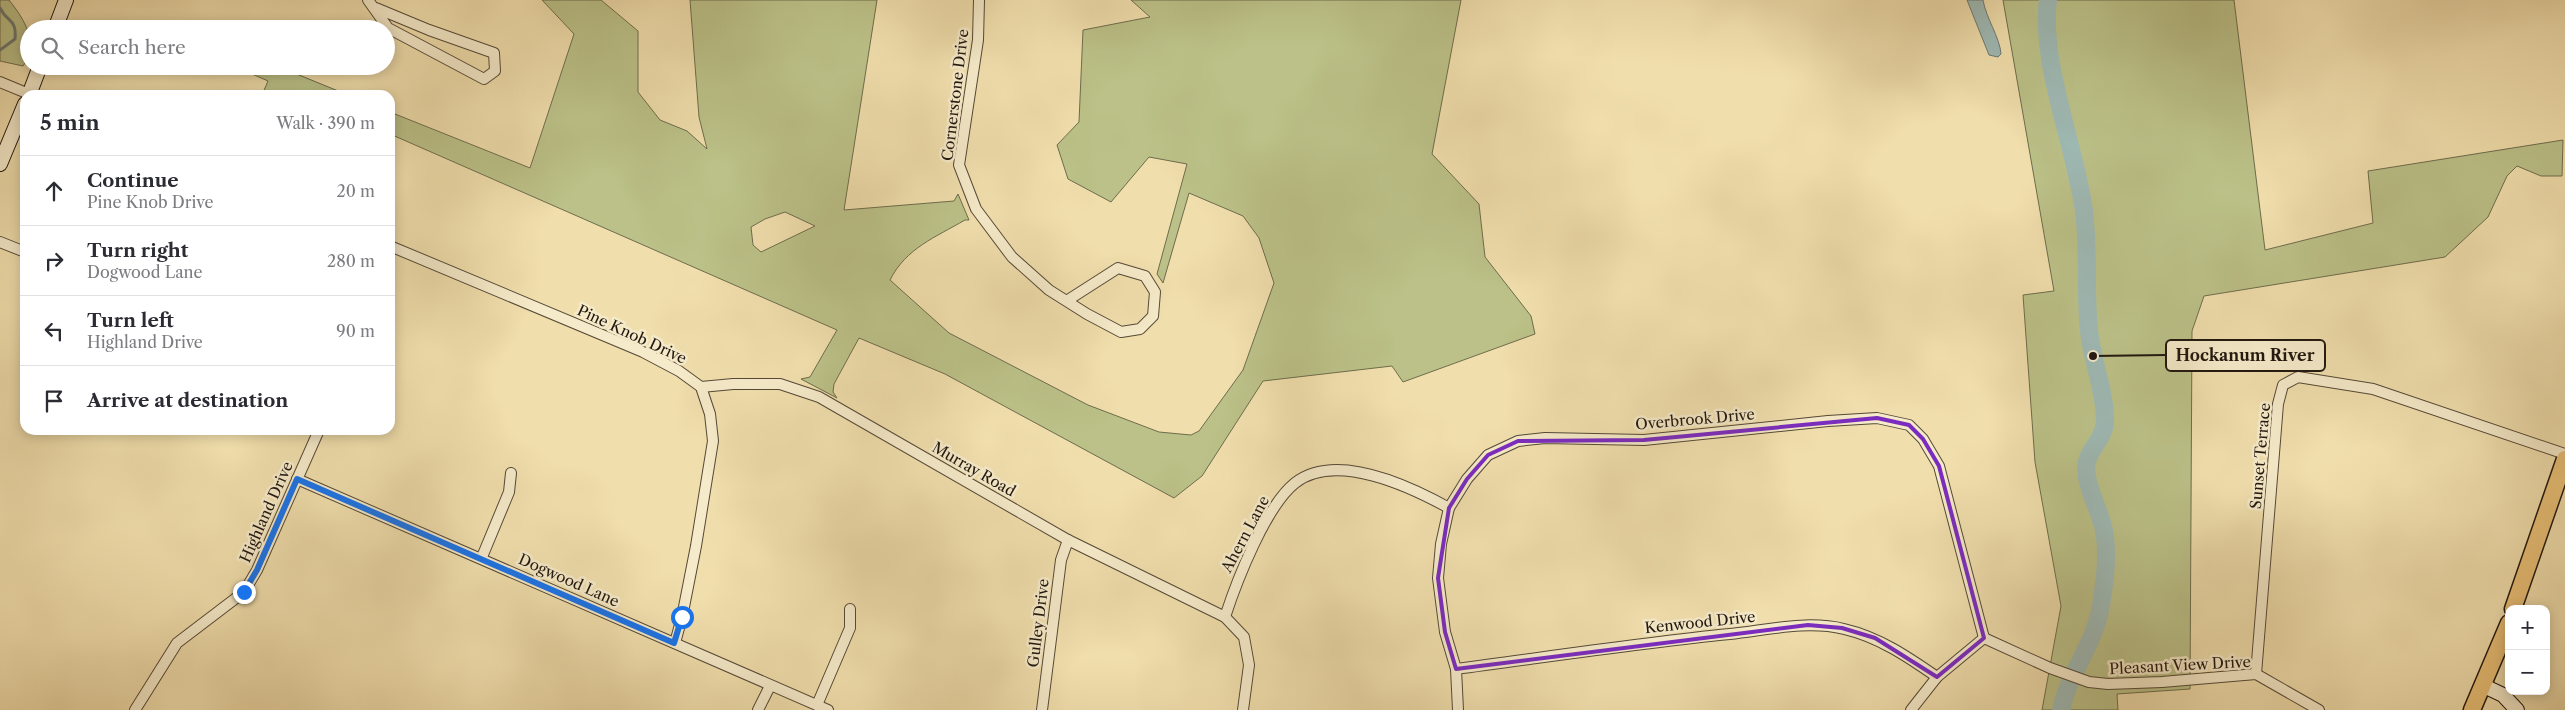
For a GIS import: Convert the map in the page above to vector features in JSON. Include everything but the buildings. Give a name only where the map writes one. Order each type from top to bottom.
[{"type":"main road","points":[[58,20],[66,0]]},
{"type":"main road","points":[[31,90],[37,75]]},
{"type":"main road","points":[[0,164],[20,117]]},
{"type":"main road","points":[[2515,605],[2565,459]]},
{"type":"main road","points":[[2472,710],[2484,686],[2505,633]]},
{"type":"main road","points":[[2484,686],[2503,695],[2517,710]]},
{"type":"street","points":[[368,0],[376,8],[383,20]]},
{"type":"street","name":"Cornerstone Drive","points":[[978,0],[978,40],[959,164],[976,209],[1012,257],[1049,290],[1068,300],[1087,314],[1121,332],[1140,328],[1153,316],[1155,292],[1144,276],[1118,268],[1068,300]]},
{"type":"street","points":[[376,8],[429,30],[494,53],[495,71],[484,79],[395,32]]},
{"type":"street","points":[[0,82],[20,93]]},
{"type":"street","points":[[0,242],[20,250]]},
{"type":"street","name":"Pine Knob Drive","points":[[395,248],[643,352],[679,371],[701,388]]},
{"type":"street","name":"Sunset Terrace","points":[[2256,674],[2278,404],[2283,385],[2298,377],[2373,390],[2565,454]]},
{"type":"street","name":"Murray Road","points":[[701,388],[733,384],[780,384],[819,397],[1068,540],[1225,617]]},
{"type":"street","points":[[674,643],[682,617],[696,546],[713,441],[710,414],[701,388]]},
{"type":"street","name":"Overbrook Drive","points":[[1458,710],[1456,669],[1445,632],[1438,578],[1441,544],[1449,508],[1467,479],[1488,455],[1518,441],[1545,438],[1644,440],[1828,421],[1877,418],[1909,425],[1924,439],[1939,466],[1984,638]]},
{"type":"street","name":"Highland Drive","points":[[135,710],[177,643],[244,592],[257,570],[317,435]]},
{"type":"street","name":"Ahern Lane","points":[[1225,617],[1235,586],[1262,530],[1282,496],[1296,482],[1322,471],[1358,471],[1427,496],[1449,508]]},
{"type":"street","points":[[482,557],[509,492],[511,473]]},
{"type":"street","name":"Dogwood Lane","points":[[297,479],[482,557],[770,686],[828,710]]},
{"type":"street","name":"Gulley Drive","points":[[1042,710],[1061,560],[1068,540]]},
{"type":"street","points":[[817,705],[850,628],[850,609]]},
{"type":"street","points":[[1225,617],[1244,637],[1249,665],[1243,710]]},
{"type":"street","name":"Kenwood Drive","points":[[1456,669],[1654,642],[1808,626],[1842,628],[1875,638],[1909,658],[1937,678]]},
{"type":"street","points":[[1911,710],[1937,678],[1984,638]]},
{"type":"street","name":"Pleasant View Drive","points":[[1984,638],[2050,668],[2089,682],[2108,684],[2256,674],[2319,710]]},
{"type":"street","points":[[758,710],[770,686]]},
{"type":"highlighted area","points":[[1877,418],[1909,425],[1923,439],[1939,466],[1984,638],[1937,677],[1875,638],[1842,628],[1808,625],[1456,669],[1445,632],[1438,578],[1449,508],[1467,479],[1488,455],[1518,441],[1644,440]]},
{"type":"green space","points":[[0,0],[9,0],[23,20],[20,20],[20,65],[0,61]]},
{"type":"green space","points":[[542,0],[601,0],[638,31],[638,92],[660,120],[687,131],[707,149],[699,117],[690,0],[877,0],[844,210],[954,201],[958,194],[969,220],[965,220],[943,232],[913,251],[890,280],[949,333],[1088,405],[1159,432],[1191,435],[1199,431],[1243,370],[1274,283],[1259,238],[1243,216],[1189,193],[1163,283],[1157,274],[1187,164],[1149,157],[1111,202],[1068,179],[1057,145],[1079,122],[1083,30],[1150,17],[1131,0],[1461,0],[1432,154],[1479,204],[1485,257],[1531,316],[1535,334],[1403,382],[1392,366],[1263,381],[1202,476],[1174,498],[945,374],[859,338],[834,384],[833,392],[837,398],[801,379],[810,377],[837,330],[395,136],[395,114],[530,168],[574,34]],"holes":[[[785,212],[815,226],[761,252],[753,245],[751,227],[765,219]]]},
{"type":"green space","points":[[2003,0],[2234,0],[2265,250],[2373,223],[2368,171],[2563,140],[2562,176],[2541,176],[2517,166],[2507,176],[2488,217],[2445,257],[2204,296],[2192,331],[2190,689],[2117,694],[2118,710],[2042,710],[2061,606],[2035,462],[2023,295],[2054,291]]},
{"type":"green space","points":[[254,75],[299,75],[336,90],[264,90],[268,81]]},
{"type":"water","points":[[1967,0],[1983,0],[2000,48],[2001,54],[1998,57],[1989,55]]},
{"type":"waterway","points":[[2048,0],[2049,51],[2084,211],[2089,331],[2103,398],[2105,420],[2102,433],[2089,456],[2086,469],[2088,484],[2105,536],[2106,566],[2102,595],[2098,619],[2070,683],[2061,710]]},
{"type":"waterway","points":[[0,8],[13,24],[15,32],[15,39],[0,50]]},
{"type":"place","name":"Hockanum River","points":[[2093,356]]},
{"type":"route","points":[[244,592],[257,570],[297,479],[482,557],[674,643],[682,617]]}]
